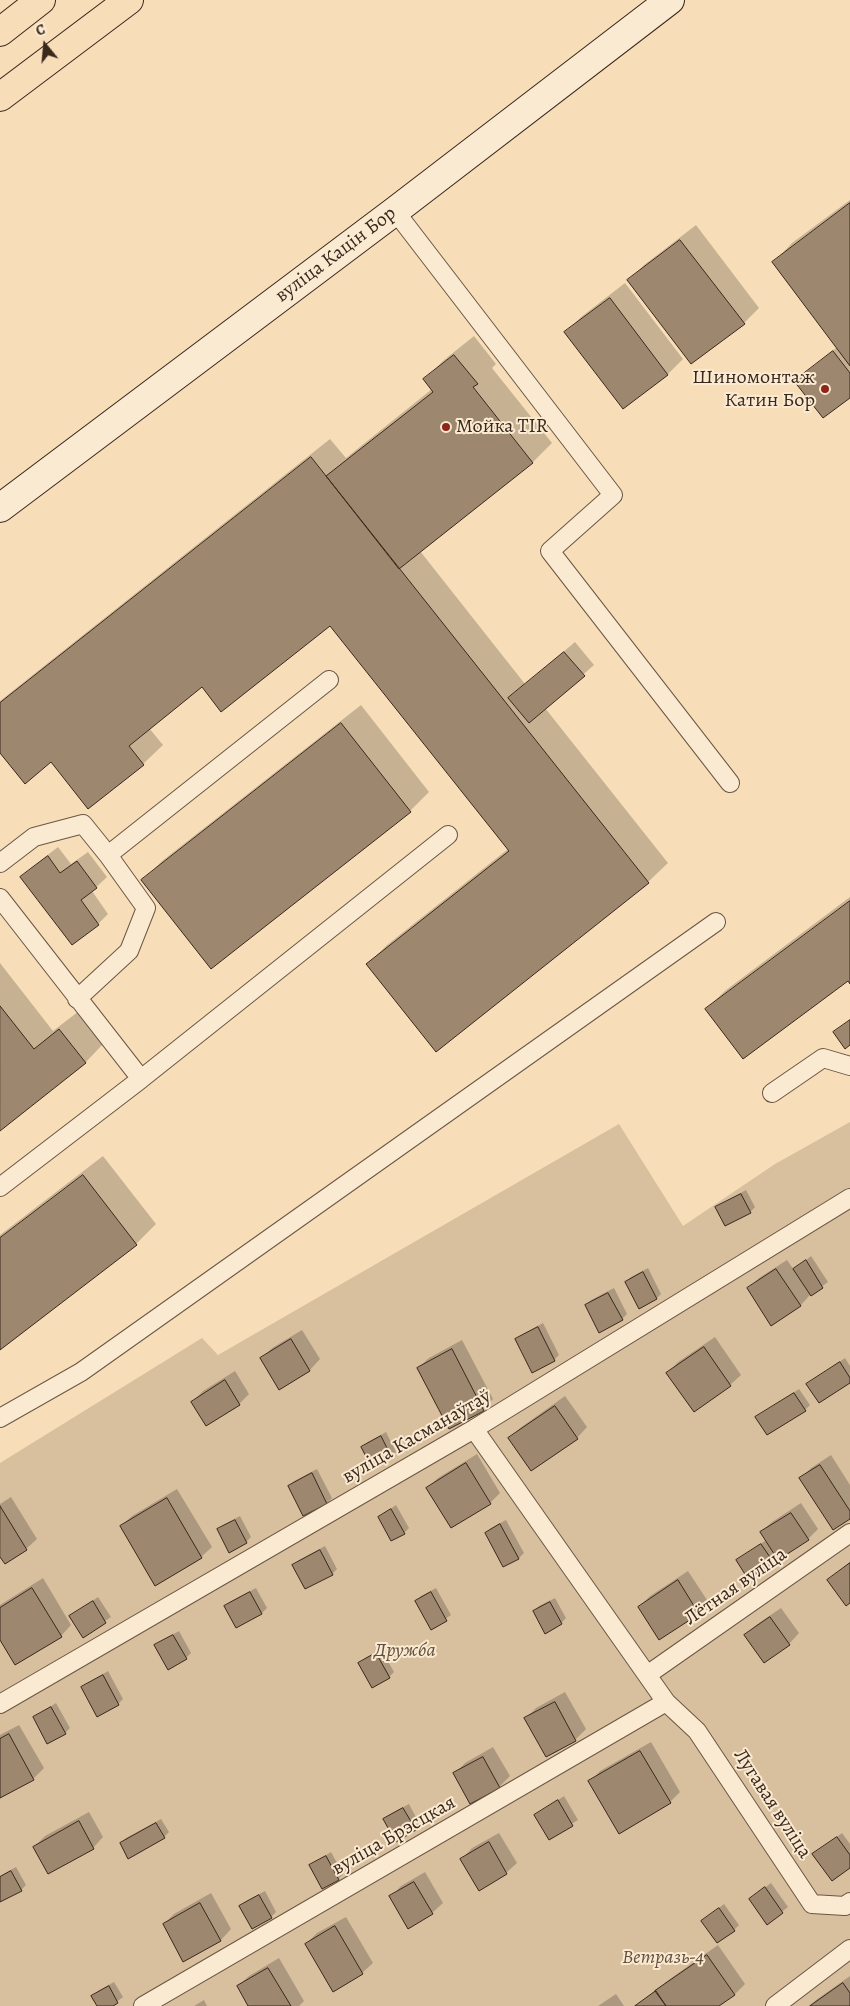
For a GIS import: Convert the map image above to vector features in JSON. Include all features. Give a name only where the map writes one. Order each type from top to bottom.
[{"type":"highway","points":[[0,32],[41,0]]},
{"type":"highway","points":[[0,97],[128,0]]},
{"type":"main road","name":"вуліца Кацін Бор","points":[[0,508],[670,0]]},
{"type":"lane","points":[[394,211],[613,495],[550,551],[730,783]]},
{"type":"lane","points":[[108,855],[329,680]]},
{"type":"lane","points":[[0,863],[34,837],[83,824],[146,908],[129,951],[77,999]]},
{"type":"lane","points":[[0,1187],[141,1079],[448,835]]},
{"type":"lane","points":[[0,898],[141,1079]]},
{"type":"lane","points":[[0,1418],[81,1372],[716,922]]},
{"type":"lane","points":[[772,1093],[822,1058],[850,1066]]},
{"type":"lane","name":"вуліца Касманаўтаў","points":[[0,1704],[474,1429],[850,1198]]},
{"type":"lane","points":[[474,1429],[666,1702]]},
{"type":"lane","name":"Лётная вуліца","points":[[648,1675],[850,1533]]},
{"type":"lane","name":"Лугавая вуліца","points":[[666,1702],[697,1730],[812,1904],[845,1906],[850,1902]]},
{"type":"lane","name":"вуліца Брэсцкая","points":[[143,2006],[666,1702]]},
{"type":"lane","points":[[775,2006],[850,1949]]},
{"type":"green space","name":"Дружба","points":[[850,1122],[850,2006],[0,2006],[0,1463],[202,1338],[218,1355],[619,1124],[683,1226],[775,1164]]},
{"type":"building","points":[[850,203],[850,366],[772,262]]},
{"type":"building","points":[[680,240],[745,324],[691,364],[627,280]]},
{"type":"building","points":[[610,298],[668,375],[623,409],[564,332]]},
{"type":"building","name":"Шиномонтаж Катин Бор","points":[[833,351],[850,373],[850,398],[823,418],[794,381]]},
{"type":"building","name":"Мойка TIR","points":[[454,355],[478,384],[473,387],[533,463],[399,569],[326,476],[433,392],[423,379]]},
{"type":"building","points":[[311,457],[649,883],[436,1052],[366,964],[509,851],[330,626],[221,712],[202,687],[129,746],[144,765],[88,809],[51,762],[25,784],[0,753],[0,703]]},
{"type":"building","points":[[564,652],[585,676],[529,723],[508,698]]},
{"type":"building","points":[[341,723],[411,812],[211,969],[141,880]]},
{"type":"building","points":[[48,856],[60,873],[77,861],[97,888],[81,900],[99,925],[72,945],[20,877]]},
{"type":"building","points":[[850,901],[850,984],[848,981],[743,1059],[705,1009]]},
{"type":"building","points":[[0,1006],[34,1049],[59,1029],[86,1063],[0,1131]]},
{"type":"building","points":[[850,1020],[850,1045],[845,1049],[833,1032]]},
{"type":"building","points":[[83,1175],[137,1245],[0,1350],[0,1238]]},
{"type":"building","points":[[741,1194],[751,1213],[725,1226],[715,1207]]},
{"type":"building","points":[[806,1260],[823,1288],[811,1296],[793,1269]]},
{"type":"building","points":[[776,1269],[801,1306],[771,1326],[747,1288]]},
{"type":"building","points":[[643,1272],[657,1299],[639,1309],[625,1282]]},
{"type":"building","points":[[608,1293],[623,1320],[599,1333],[585,1305]]},
{"type":"building","points":[[538,1327],[555,1361],[532,1373],[515,1339]]},
{"type":"building","points":[[291,1339],[310,1371],[279,1390],[260,1358]]},
{"type":"building","points":[[704,1347],[731,1386],[694,1412],[666,1373]]},
{"type":"building","points":[[452,1349],[484,1411],[449,1429],[417,1368]]},
{"type":"building","points":[[840,1362],[850,1378],[850,1383],[819,1403],[806,1384]]},
{"type":"building","points":[[225,1380],[240,1405],[206,1426],[191,1402]]},
{"type":"building","points":[[794,1393],[806,1411],[767,1435],[755,1417]]},
{"type":"building","points":[[555,1406],[578,1439],[531,1471],[508,1438]]},
{"type":"building","points":[[381,1436],[392,1458],[372,1468],[361,1447]]},
{"type":"building","points":[[466,1463],[491,1504],[451,1528],[426,1488]]},
{"type":"building","points":[[820,1465],[850,1511],[850,1519],[833,1530],[799,1478]]},
{"type":"building","points":[[312,1473],[327,1504],[303,1516],[288,1486]]},
{"type":"building","points":[[167,1498],[202,1558],[155,1586],[120,1526]]},
{"type":"building","points":[[0,1506],[27,1550],[5,1564],[0,1557]]},
{"type":"building","points":[[391,1509],[405,1534],[391,1541],[378,1517]]},
{"type":"building","points":[[791,1513],[809,1540],[778,1560],[760,1532]]},
{"type":"building","points":[[235,1520],[247,1543],[229,1553],[217,1529]]},
{"type":"building","points":[[500,1524],[519,1559],[503,1567],[485,1533]]},
{"type":"building","points":[[761,1544],[774,1563],[748,1579],[736,1560]]},
{"type":"building","points":[[320,1550],[333,1575],[305,1589],[292,1565]]},
{"type":"building","points":[[850,1563],[850,1603],[846,1606],[827,1580]]},
{"type":"building","points":[[678,1580],[699,1614],[659,1640],[638,1607]]},
{"type":"building","points":[[32,1588],[62,1637],[15,1665],[0,1640],[0,1608]]},
{"type":"building","points":[[250,1592],[262,1614],[236,1628],[224,1606]]},
{"type":"building","points":[[431,1592],[447,1621],[431,1630],[415,1601]]},
{"type":"building","points":[[93,1601],[106,1623],[83,1638],[69,1616]]},
{"type":"building","points":[[550,1602],[562,1624],[545,1634],[533,1611]]},
{"type":"building","points":[[770,1617],[790,1645],[764,1663],[744,1635]]},
{"type":"building","points":[[173,1635],[187,1659],[168,1670],[154,1645]]},
{"type":"building","points":[[376,1653],[390,1678],[372,1688],[358,1663]]},
{"type":"building","points":[[103,1675],[119,1705],[97,1717],[81,1687]]},
{"type":"building","points":[[555,1702],[576,1741],[546,1757],[524,1718]]},
{"type":"building","points":[[51,1707],[66,1734],[47,1744],[33,1717]]},
{"type":"building","points":[[9,1734],[34,1780],[0,1798],[0,1739]]},
{"type":"building","points":[[640,1751],[671,1803],[619,1834],[588,1781]]},
{"type":"building","points":[[483,1757],[500,1788],[470,1804],[453,1773]]},
{"type":"building","points":[[558,1800],[573,1826],[549,1840],[534,1815]]},
{"type":"building","points":[[403,1808],[416,1830],[396,1842],[383,1819]]},
{"type":"building","points":[[79,1821],[94,1849],[48,1874],[33,1847]]},
{"type":"building","points":[[156,1823],[165,1838],[128,1859],[120,1843]]},
{"type":"building","points":[[837,1837],[850,1855],[850,1868],[832,1881],[812,1854]]},
{"type":"building","points":[[489,1842],[507,1874],[479,1891],[460,1859]]},
{"type":"building","points":[[326,1856],[339,1880],[322,1889],[309,1865]]},
{"type":"building","points":[[11,1871],[22,1891],[0,1902],[0,1877]]},
{"type":"building","points":[[414,1882],[433,1914],[408,1929],[389,1896]]},
{"type":"building","points":[[765,1887],[783,1913],[767,1925],[749,1899]]},
{"type":"building","points":[[259,1895],[272,1918],[252,1929],[239,1906]]},
{"type":"building","points":[[200,1903],[221,1941],[183,1962],[163,1924]]},
{"type":"building","points":[[719,1908],[735,1931],[717,1943],[701,1921]]},
{"type":"building","points":[[335,1926],[363,1974],[333,1992],[305,1944]]},
{"type":"building","points":[[707,1955],[735,1995],[719,2006],[666,2006],[655,1991]]},
{"type":"building","points":[[268,1968],[291,2006],[248,2006],[237,1986]]},
{"type":"building","points":[[843,1983],[850,1993],[850,2006],[810,2006]]},
{"type":"building","points":[[109,1986],[118,2003],[113,2006],[97,2006],[91,1996]]},
{"type":"building","points":[[656,1991],[666,2006],[635,2006]]},
{"type":"place","name":"Шиномонтаж Катин Бор","points":[[825,389]]},
{"type":"place","name":"Мойка TIR","points":[[446,427]]},
{"type":"park label","name":"Ветразь-4","points":[[663,1958]]}]
